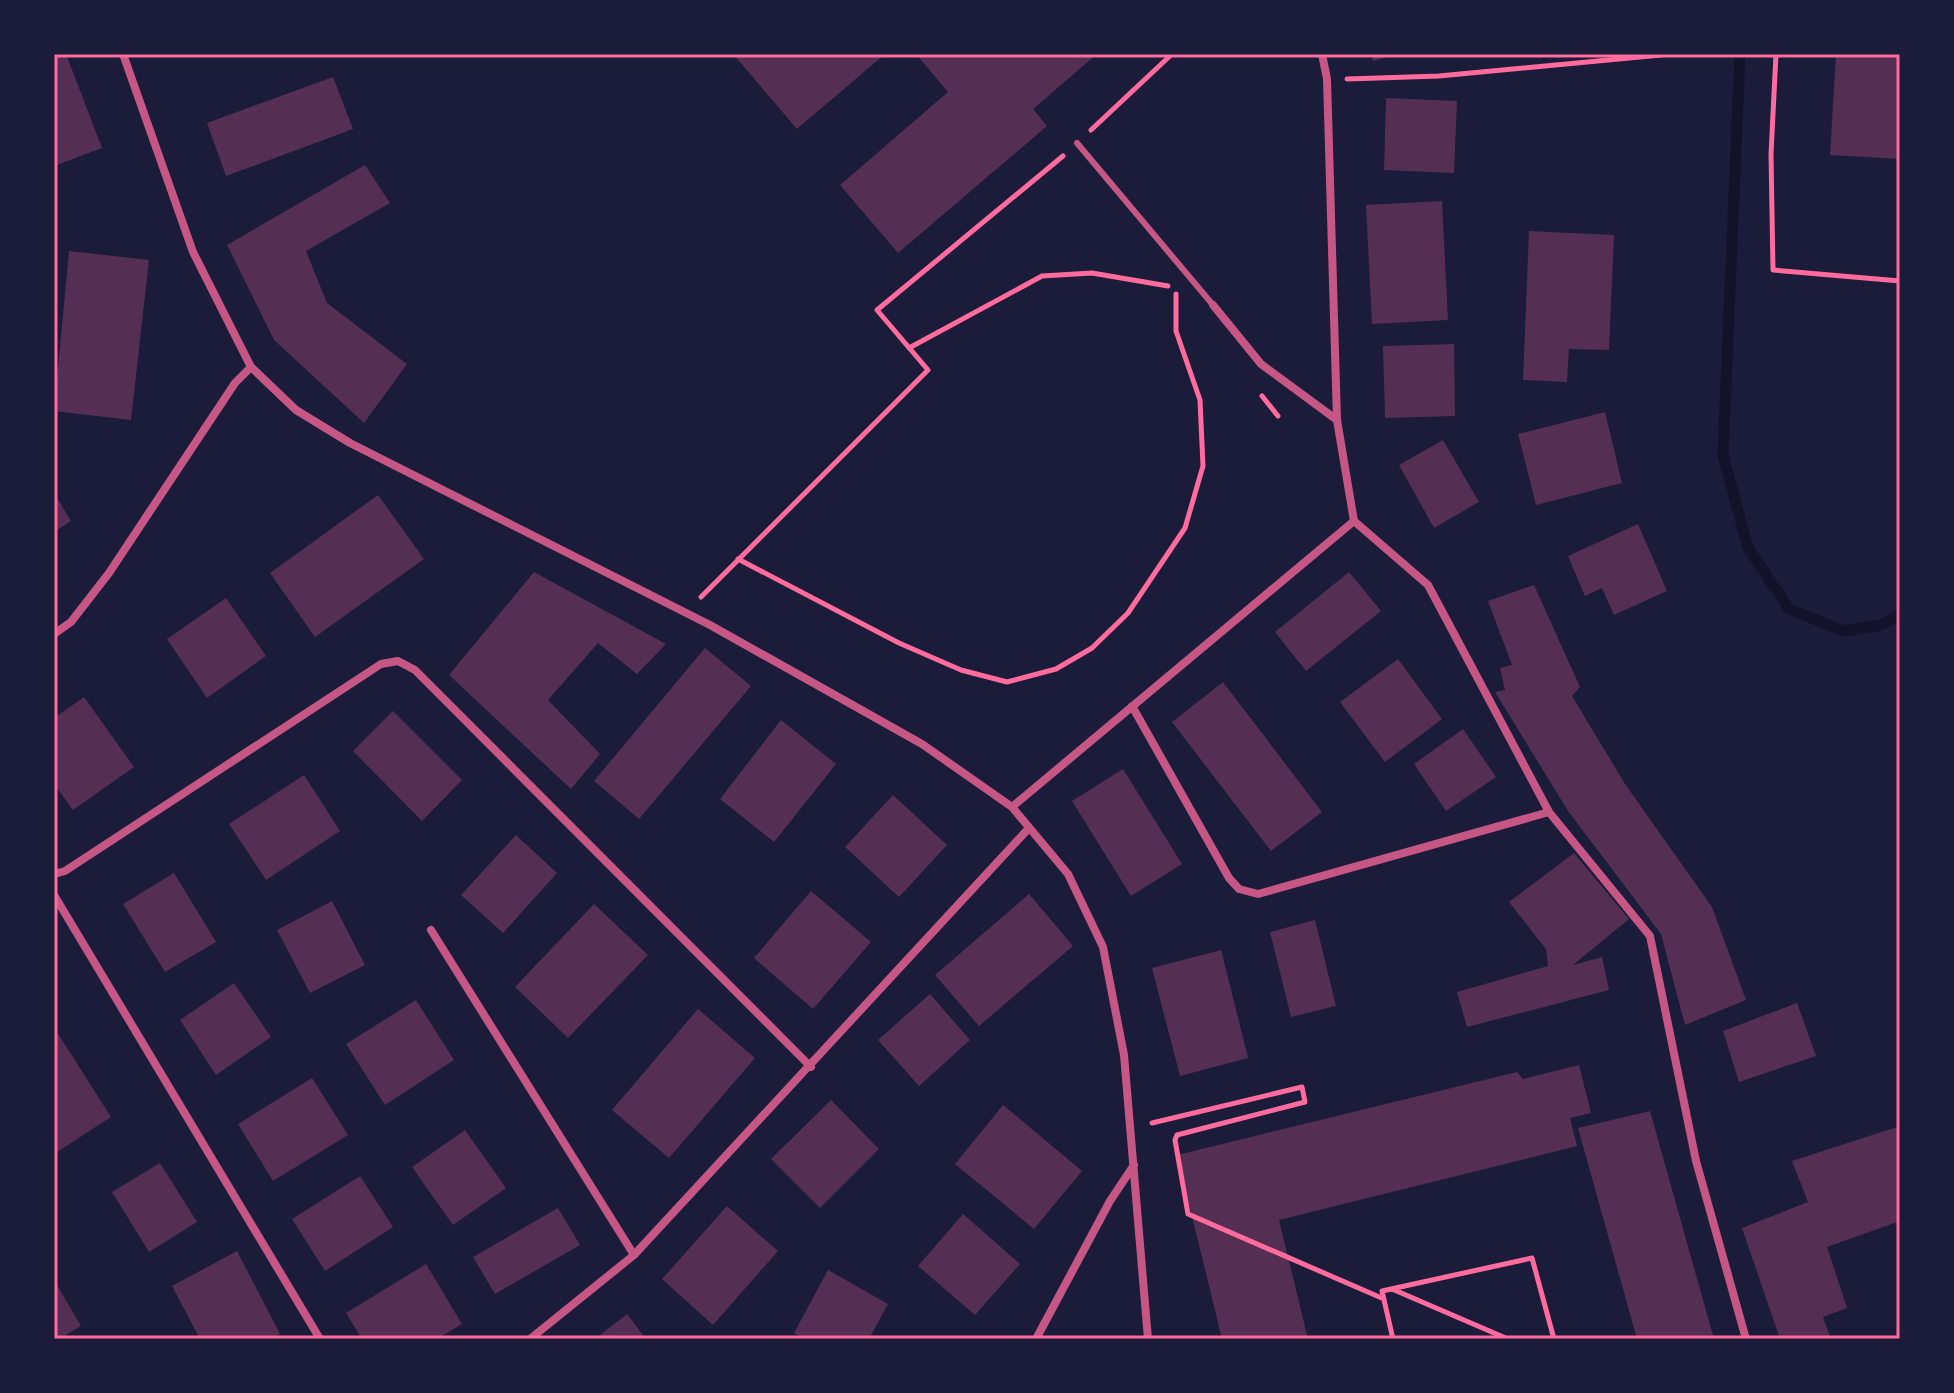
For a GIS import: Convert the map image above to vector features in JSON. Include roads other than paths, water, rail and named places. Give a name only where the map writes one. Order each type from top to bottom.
[{"type":"street","points":[[123,54],[193,252],[251,367],[296,410],[350,443],[687,613],[922,744],[1012,807],[1068,874],[1103,947],[1124,1055],[1148,1339]]},
{"type":"street","points":[[1322,54],[1327,79],[1337,420],[1354,521],[1428,585],[1549,812],[1650,936],[1696,1161],[1746,1339]]},
{"type":"street","points":[[1213,305],[1261,364],[1337,420]]},
{"type":"street","points":[[54,634],[71,622],[109,573],[235,383],[251,367]]},
{"type":"street","points":[[1012,807],[1354,521]]},
{"type":"street","points":[[54,874],[65,871],[381,664],[398,661],[415,670],[811,1067]]},
{"type":"street","points":[[1132,706],[1229,878],[1239,889],[1248,892],[1258,894],[1549,812]]},
{"type":"street","points":[[530,1339],[634,1255],[1029,828]]},
{"type":"street","points":[[54,895],[320,1339]]},
{"type":"street","points":[[431,930],[634,1255]]},
{"type":"street","points":[[1036,1339],[1110,1201],[1134,1164]]},
{"type":"lane","points":[[1077,143],[1213,305]]},
{"type":"waterway","points":[[1740,54],[1723,455],[1748,548],[1789,609],[1844,631],[1881,625],[1900,614]]}]
